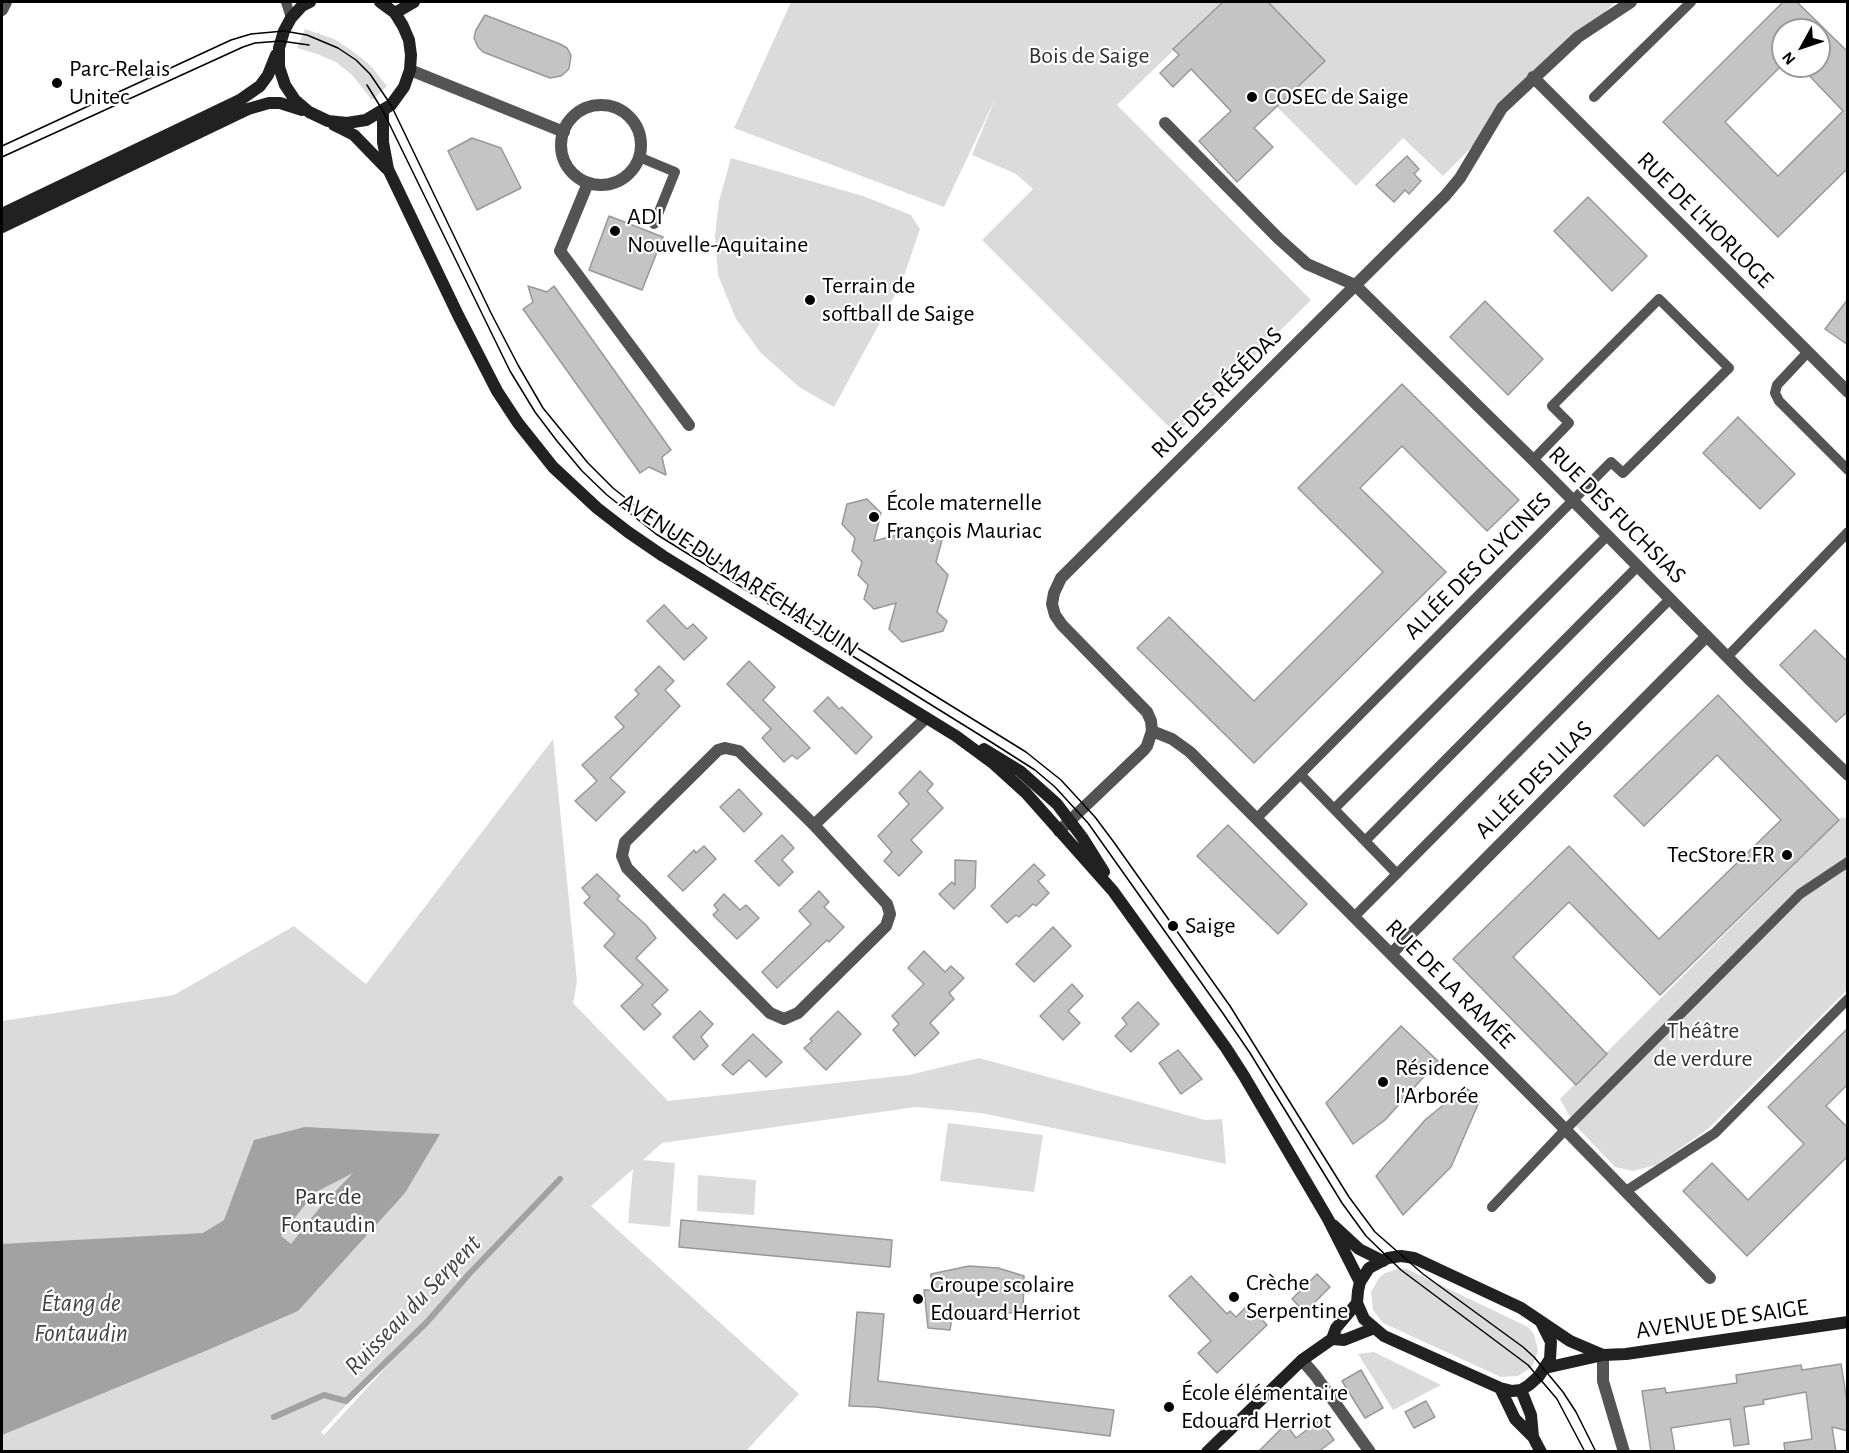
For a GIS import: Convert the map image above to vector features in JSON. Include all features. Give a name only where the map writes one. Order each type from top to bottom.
[{"type":"main road","points":[[2,214],[240,100],[260,86],[268,75],[291,18],[302,6],[310,2]]},
{"type":"main road","points":[[328,121],[347,123],[366,120],[391,105],[404,87],[410,70],[409,40],[395,13],[380,2]]},
{"type":"main road","points":[[395,13],[414,2]]},
{"type":"main road","points":[[279,48],[279,67],[285,85],[295,100],[309,112]]},
{"type":"main road","points":[[2,227],[248,109],[269,103],[280,103],[309,112]]},
{"type":"main road","name":"AVENUE DU MARÉCHAL JUIN","points":[[383,111],[383,142],[388,169],[497,391],[518,423],[553,467],[597,508],[637,538],[956,736],[1012,780],[1113,891],[1244,1076],[1328,1219],[1360,1282]]},
{"type":"main road","name":"AVENUE DU MARÉCHAL JUIN","points":[[309,112],[354,135],[388,169]]},
{"type":"main road","name":"AVENUE DU MARÉCHAL JUIN","points":[[956,736],[993,753],[1040,787],[1070,820],[1102,868],[1113,891]]},
{"type":"main road","name":"AVENUE DU MARÉCHAL JUIN","points":[[1328,1219],[1359,1249],[1383,1261]]},
{"type":"main road","name":"AVENUE DE SAIGE","points":[[1383,1261],[1401,1256],[1414,1258],[1521,1308],[1570,1341],[1603,1355]]},
{"type":"main road","points":[[1383,1261],[1369,1268],[1360,1282],[1357,1303],[1364,1320],[1372,1329],[1500,1388],[1521,1390],[1534,1381],[1545,1368],[1550,1359],[1551,1342],[1541,1322]]},
{"type":"main road","points":[[1207,1452],[1302,1360],[1332,1339],[1336,1328],[1357,1303]]},
{"type":"main road","name":"AVENUE DE SAIGE","points":[[1545,1368],[1603,1355],[1626,1354],[1848,1322]]},
{"type":"main road","points":[[1332,1339],[1344,1340],[1372,1329]]},
{"type":"main road","points":[[1500,1388],[1515,1419],[1533,1437],[1541,1452]]},
{"type":"main road","points":[[1521,1390],[1531,1415],[1533,1437]]},
{"type":"street","points":[[2,10],[6,2]]},
{"type":"street","name":"RUE DES RÉSÉDAS","points":[[1152,731],[1151,721],[1142,706],[1062,625],[1055,615],[1052,604],[1061,578],[1445,196],[1460,178],[1502,108],[1578,37],[1631,2]]},
{"type":"street","points":[[410,70],[564,132]]},
{"type":"street","name":"RUE DE L'HORLOGE","points":[[1533,77],[1848,392]]},
{"type":"street","points":[[604,105],[616,108],[628,115],[636,125],[640,138],[639,157],[630,173],[621,180],[599,185],[588,183],[573,172],[563,157],[561,144],[570,121],[579,112],[604,105]]},
{"type":"street","points":[[1165,123],[1278,238],[1307,264],[1355,285]]},
{"type":"street","points":[[588,183],[560,251],[689,425]]},
{"type":"street","name":"RUE DES FUCHSIAS","points":[[1355,285],[1848,775]]},
{"type":"street","name":"ALLÉE DES LILAS","points":[[1391,954],[1707,636]]},
{"type":"street","points":[[814,825],[926,718]]},
{"type":"street","points":[[1059,831],[1144,750],[1152,731]]},
{"type":"street","name":"RUE DE LA RAMÉE","points":[[1152,731],[1181,744],[1710,1278]]},
{"type":"street","points":[[725,748],[739,751],[814,825],[887,904],[890,914],[886,926],[798,1013],[784,1019],[770,1013],[761,1005],[627,868],[622,856],[624,842],[718,750],[725,748]]},
{"type":"street","points":[[1603,1355],[1603,1381],[1624,1452]]},
{"type":"street","points":[[1302,1360],[1370,1452]]},
{"type":"lane","points":[[286,2],[291,18]]},
{"type":"lane","points":[[1594,97],[1691,2]]},
{"type":"lane","points":[[639,157],[675,172],[654,224]]},
{"type":"lane","name":"ALLÉE DES GLYCINES","points":[[1256,819],[1611,462],[1623,473],[1729,368],[1659,299],[1552,406],[1569,423],[1533,460]]},
{"type":"lane","points":[[1808,353],[1777,385],[1775,393],[1779,401],[1848,470]]},
{"type":"lane","points":[[1727,657],[1848,532]]},
{"type":"lane","points":[[1334,809],[1608,536]]},
{"type":"lane","points":[[1365,841],[1638,566]]},
{"type":"lane","points":[[1354,917],[1671,599]]},
{"type":"lane","points":[[1301,775],[1397,874]]},
{"type":"lane","points":[[1492,1207],[1565,1130],[1800,894],[1848,862]]},
{"type":"lane","points":[[1626,1191],[1714,1133],[1848,999]]},
{"type":"green space","name":"Bois de Saige","points":[[791,2],[1223,2],[1117,105],[1311,300],[1176,434],[982,240],[1033,189],[1016,174],[972,155],[996,97],[944,207],[734,128]]},
{"type":"green space","points":[[1268,2],[1615,2],[1443,176],[1403,138],[1356,186],[1277,107],[1325,61]]},
{"type":"green space","points":[[305,29],[334,39],[351,50],[369,64],[387,86],[372,100],[353,76],[336,62],[297,48]]},
{"type":"green space","name":"Terrain de softball de Saige","points":[[731,158],[863,196],[911,215],[920,229],[902,282],[834,407],[799,387],[761,353],[736,319],[718,275],[715,236],[719,201]]},
{"type":"green space","name":"Parc de Fontaudin","points":[[553,739],[577,982],[573,1003],[668,1101],[909,1075],[979,1058],[1205,1120],[1222,1119],[1226,1164],[981,1113],[916,1107],[662,1143],[643,1160],[675,1163],[670,1227],[628,1223],[633,1169],[591,1206],[799,1394],[746,1451],[2,1452],[2,1021],[174,995],[294,926],[366,984]],"holes":[[[516,1225],[324,1435],[321,1432]]]},
{"type":"green space","name":"Théâtre de verdure","points":[[1842,817],[1847,819],[1847,990],[1708,1129],[1656,1165],[1633,1171],[1615,1167],[1574,1124],[1560,1099]]},
{"type":"green space","points":[[948,1123],[1043,1135],[1034,1192],[940,1181]]},
{"type":"green space","points":[[698,1175],[756,1180],[754,1215],[697,1211]]},
{"type":"green space","points":[[1400,1268],[1407,1269],[1528,1327],[1534,1334],[1538,1351],[1532,1367],[1518,1376],[1501,1377],[1383,1323],[1373,1310],[1371,1292],[1379,1278],[1385,1273]]},
{"type":"green space","points":[[1374,1352],[1441,1385],[1393,1410],[1358,1354]]},
{"type":"water","name":"Étang de Fontaudin","points":[[305,1127],[440,1134],[405,1193],[298,1311],[2,1435],[2,1244],[203,1233],[224,1220],[254,1140]],"holes":[[[353,1173],[321,1206],[291,1244],[281,1236],[314,1193]]]},
{"type":"building","name":"COSEC de Saige","points":[[1223,2],[1268,2],[1325,61],[1254,128],[1273,147],[1237,182],[1199,141],[1231,111],[1191,69],[1173,87],[1160,73],[1179,55],[1173,49]]},
{"type":"building","points":[[1783,2],[1797,2],[1813,18],[1771,18],[1771,76],[1725,122],[1778,176],[1843,111],[1811,78],[1831,78],[1831,35],[1848,52],[1848,168],[1778,237],[1663,122]]},
{"type":"building","points":[[485,15],[567,48],[571,55],[569,69],[561,76],[550,78],[483,52],[474,38]]},
{"type":"building","points":[[472,138],[501,148],[521,188],[477,210],[448,151]]},
{"type":"building","points":[[1407,156],[1419,169],[1414,174],[1421,181],[1409,194],[1405,190],[1394,202],[1376,185]]},
{"type":"building","points":[[1588,197],[1647,256],[1612,291],[1554,231]]},
{"type":"building","points":[[609,216],[663,237],[642,290],[589,270]]},
{"type":"building","points":[[528,286],[547,292],[554,286],[671,450],[662,457],[666,475],[649,467],[640,473],[523,309],[533,302]]},
{"type":"building","points":[[1848,299],[1848,345],[1825,329]]},
{"type":"building","points":[[1485,301],[1543,359],[1508,395],[1450,337]]},
{"type":"building","points":[[1402,384],[1519,500],[1487,531],[1402,446],[1360,488],[1446,572],[1254,763],[1137,648],[1169,617],[1254,701],[1383,572],[1298,488]]},
{"type":"building","points":[[1738,417],[1795,474],[1760,509],[1703,453]]},
{"type":"building","points":[[867,499],[881,513],[874,541],[901,534],[904,537],[932,530],[942,540],[936,562],[948,575],[937,612],[947,621],[943,631],[902,642],[889,629],[896,603],[874,609],[864,599],[868,585],[858,575],[862,562],[852,551],[855,538],[842,524],[847,504]]},
{"type":"building","points":[[664,605],[687,629],[693,624],[707,638],[684,660],[647,621]]},
{"type":"building","points":[[1815,630],[1848,662],[1848,711],[1836,722],[1780,665]]},
{"type":"building","points":[[749,661],[775,687],[763,700],[810,748],[797,759],[792,755],[784,762],[762,738],[771,729],[727,684]]},
{"type":"building","points":[[659,666],[674,681],[665,690],[680,706],[610,778],[625,792],[596,821],[575,801],[597,781],[582,765],[624,727],[615,717],[639,694],[635,690]]},
{"type":"building","points":[[1718,695],[1839,820],[1660,995],[1569,902],[1513,957],[1607,1054],[1576,1085],[1453,959],[1569,846],[1659,939],[1781,820],[1717,755],[1644,826],[1614,796]]},
{"type":"building","points":[[828,697],[839,709],[842,707],[872,737],[856,754],[814,711]]},
{"type":"building","points":[[920,771],[933,784],[927,791],[943,808],[911,840],[922,852],[899,876],[884,861],[892,852],[878,836],[909,804],[899,793]]},
{"type":"building","points":[[739,789],[762,814],[744,832],[720,807]]},
{"type":"building","points":[[1228,825],[1307,904],[1278,934],[1197,856]]},
{"type":"building","points":[[782,835],[794,848],[782,860],[793,872],[779,886],[755,861]]},
{"type":"building","points":[[704,846],[716,859],[683,891],[668,876],[694,850],[696,853]]},
{"type":"building","points":[[955,860],[976,861],[975,888],[954,909],[939,894],[952,882],[955,885]]},
{"type":"building","points":[[1034,864],[1045,875],[1038,881],[1049,893],[1036,906],[1033,904],[1019,917],[1016,915],[1007,923],[991,906]]},
{"type":"building","points":[[597,874],[620,896],[617,899],[646,925],[656,938],[636,958],[668,990],[652,1005],[661,1014],[644,1030],[621,1006],[643,985],[604,946],[615,934],[584,903],[590,897],[582,888]]},
{"type":"building","points":[[819,891],[829,902],[824,907],[844,927],[829,942],[827,940],[777,988],[762,972],[811,924],[799,911]]},
{"type":"building","points":[[724,894],[740,910],[746,905],[759,918],[737,939],[713,915],[718,910],[714,905]]},
{"type":"building","points":[[1053,927],[1071,946],[1034,982],[1016,964]]},
{"type":"building","points":[[924,951],[945,972],[951,966],[964,978],[949,993],[954,999],[930,1023],[939,1033],[915,1056],[893,1030],[899,1024],[892,1016],[924,984],[908,968]]},
{"type":"building","points":[[1072,984],[1083,996],[1068,1011],[1080,1023],[1063,1040],[1040,1016]]},
{"type":"building","points":[[1138,1002],[1159,1024],[1131,1052],[1115,1036],[1127,1024],[1122,1018]]},
{"type":"building","points":[[700,1011],[713,1024],[701,1037],[708,1046],[694,1060],[673,1037]]},
{"type":"building","points":[[838,1011],[861,1034],[826,1070],[804,1048]]},
{"type":"building","name":"Résidence l'Arborée","points":[[1401,1026],[1438,1061],[1385,1120],[1353,1144],[1326,1103]]},
{"type":"building","points":[[1848,1028],[1848,1084],[1826,1106],[1848,1128],[1848,1156],[1747,1256],[1683,1191],[1712,1163],[1748,1200],[1804,1144],[1768,1107]]},
{"type":"building","points":[[753,1034],[782,1062],[766,1077],[749,1060],[733,1075],[722,1065]]},
{"type":"building","points":[[1178,1050],[1202,1079],[1181,1094],[1159,1063]]},
{"type":"building","points":[[1466,1087],[1479,1102],[1451,1167],[1403,1215],[1376,1176],[1426,1119]]},
{"type":"building","points":[[681,1220],[892,1240],[890,1267],[679,1247]]},
{"type":"building","points":[[969,1266],[998,1268],[1024,1276],[1023,1312],[952,1317],[950,1330],[928,1328],[924,1290],[931,1290],[931,1274]]},
{"type":"building","points":[[1317,1274],[1330,1287],[1305,1312],[1292,1299]]},
{"type":"building","points":[[1191,1276],[1227,1314],[1230,1311],[1236,1317],[1248,1305],[1267,1325],[1217,1373],[1198,1353],[1211,1341],[1169,1296]]},
{"type":"building","points":[[857,1312],[884,1314],[878,1381],[1114,1410],[1110,1436],[876,1407],[849,1406]]},
{"type":"building","points":[[1841,1364],[1848,1407],[1848,1431],[1832,1427],[1836,1452],[1785,1452],[1784,1443],[1812,1439],[1806,1392],[1763,1400],[1764,1404],[1744,1407],[1749,1444],[1734,1446],[1730,1419],[1671,1428],[1675,1452],[1651,1452],[1642,1391],[1665,1388],[1666,1393],[1737,1383],[1736,1375],[1801,1365],[1802,1370]]},
{"type":"building","points":[[1361,1370],[1383,1408],[1365,1418],[1342,1381]]},
{"type":"building","points":[[1426,1401],[1435,1417],[1414,1428],[1405,1412]]},
{"type":"building","points":[[1320,1420],[1334,1440],[1318,1452],[1258,1452],[1286,1424],[1296,1438]]},
{"type":"waterway","name":"Ruisseau du Serpent","points":[[274,1417],[324,1395],[346,1401],[427,1322],[469,1274],[560,1179]]},
{"type":"tram line","points":[[2,146],[231,40],[251,34],[284,31],[307,35],[338,48],[356,60],[370,74],[391,105],[518,365],[543,408],[588,463],[613,488],[662,527],[1026,752],[1061,780],[1095,817],[1113,841],[1230,1006],[1349,1197],[1375,1232],[1423,1274],[1534,1357],[1563,1392],[1596,1452]]},
{"type":"tram line","points":[[2,157],[243,47],[255,43],[281,41],[309,45]]},
{"type":"tram line","points":[[367,85],[383,111],[510,371],[535,412],[582,471],[607,495],[656,534],[991,742],[1035,770],[1055,787],[1088,823],[1222,1012],[1250,1053],[1342,1203],[1366,1236],[1401,1270],[1528,1365],[1557,1399],[1585,1452]]},
{"type":"place","name":"Parc-Relais Unitec","points":[[57,83]]},
{"type":"place","name":"COSEC de Saige","points":[[1252,97]]},
{"type":"place","name":"ADI Nouvelle-Aquitaine","points":[[615,231]]},
{"type":"place","name":"Terrain de softball de Saige","points":[[810,300]]},
{"type":"place","name":"École maternelle François Mauriac","points":[[874,517]]},
{"type":"place","name":"TecStore.FR","points":[[1787,855]]},
{"type":"place","name":"Saige","points":[[1173,926]]},
{"type":"place","name":"Résidence l'Arborée","points":[[1383,1082]]},
{"type":"place","name":"Crèche Serpentine","points":[[1234,1297]]},
{"type":"place","name":"Groupe scolaire Edouard Herriot","points":[[918,1299]]},
{"type":"place","name":"École élémentaire Edouard Herriot","points":[[1169,1407]]}]
